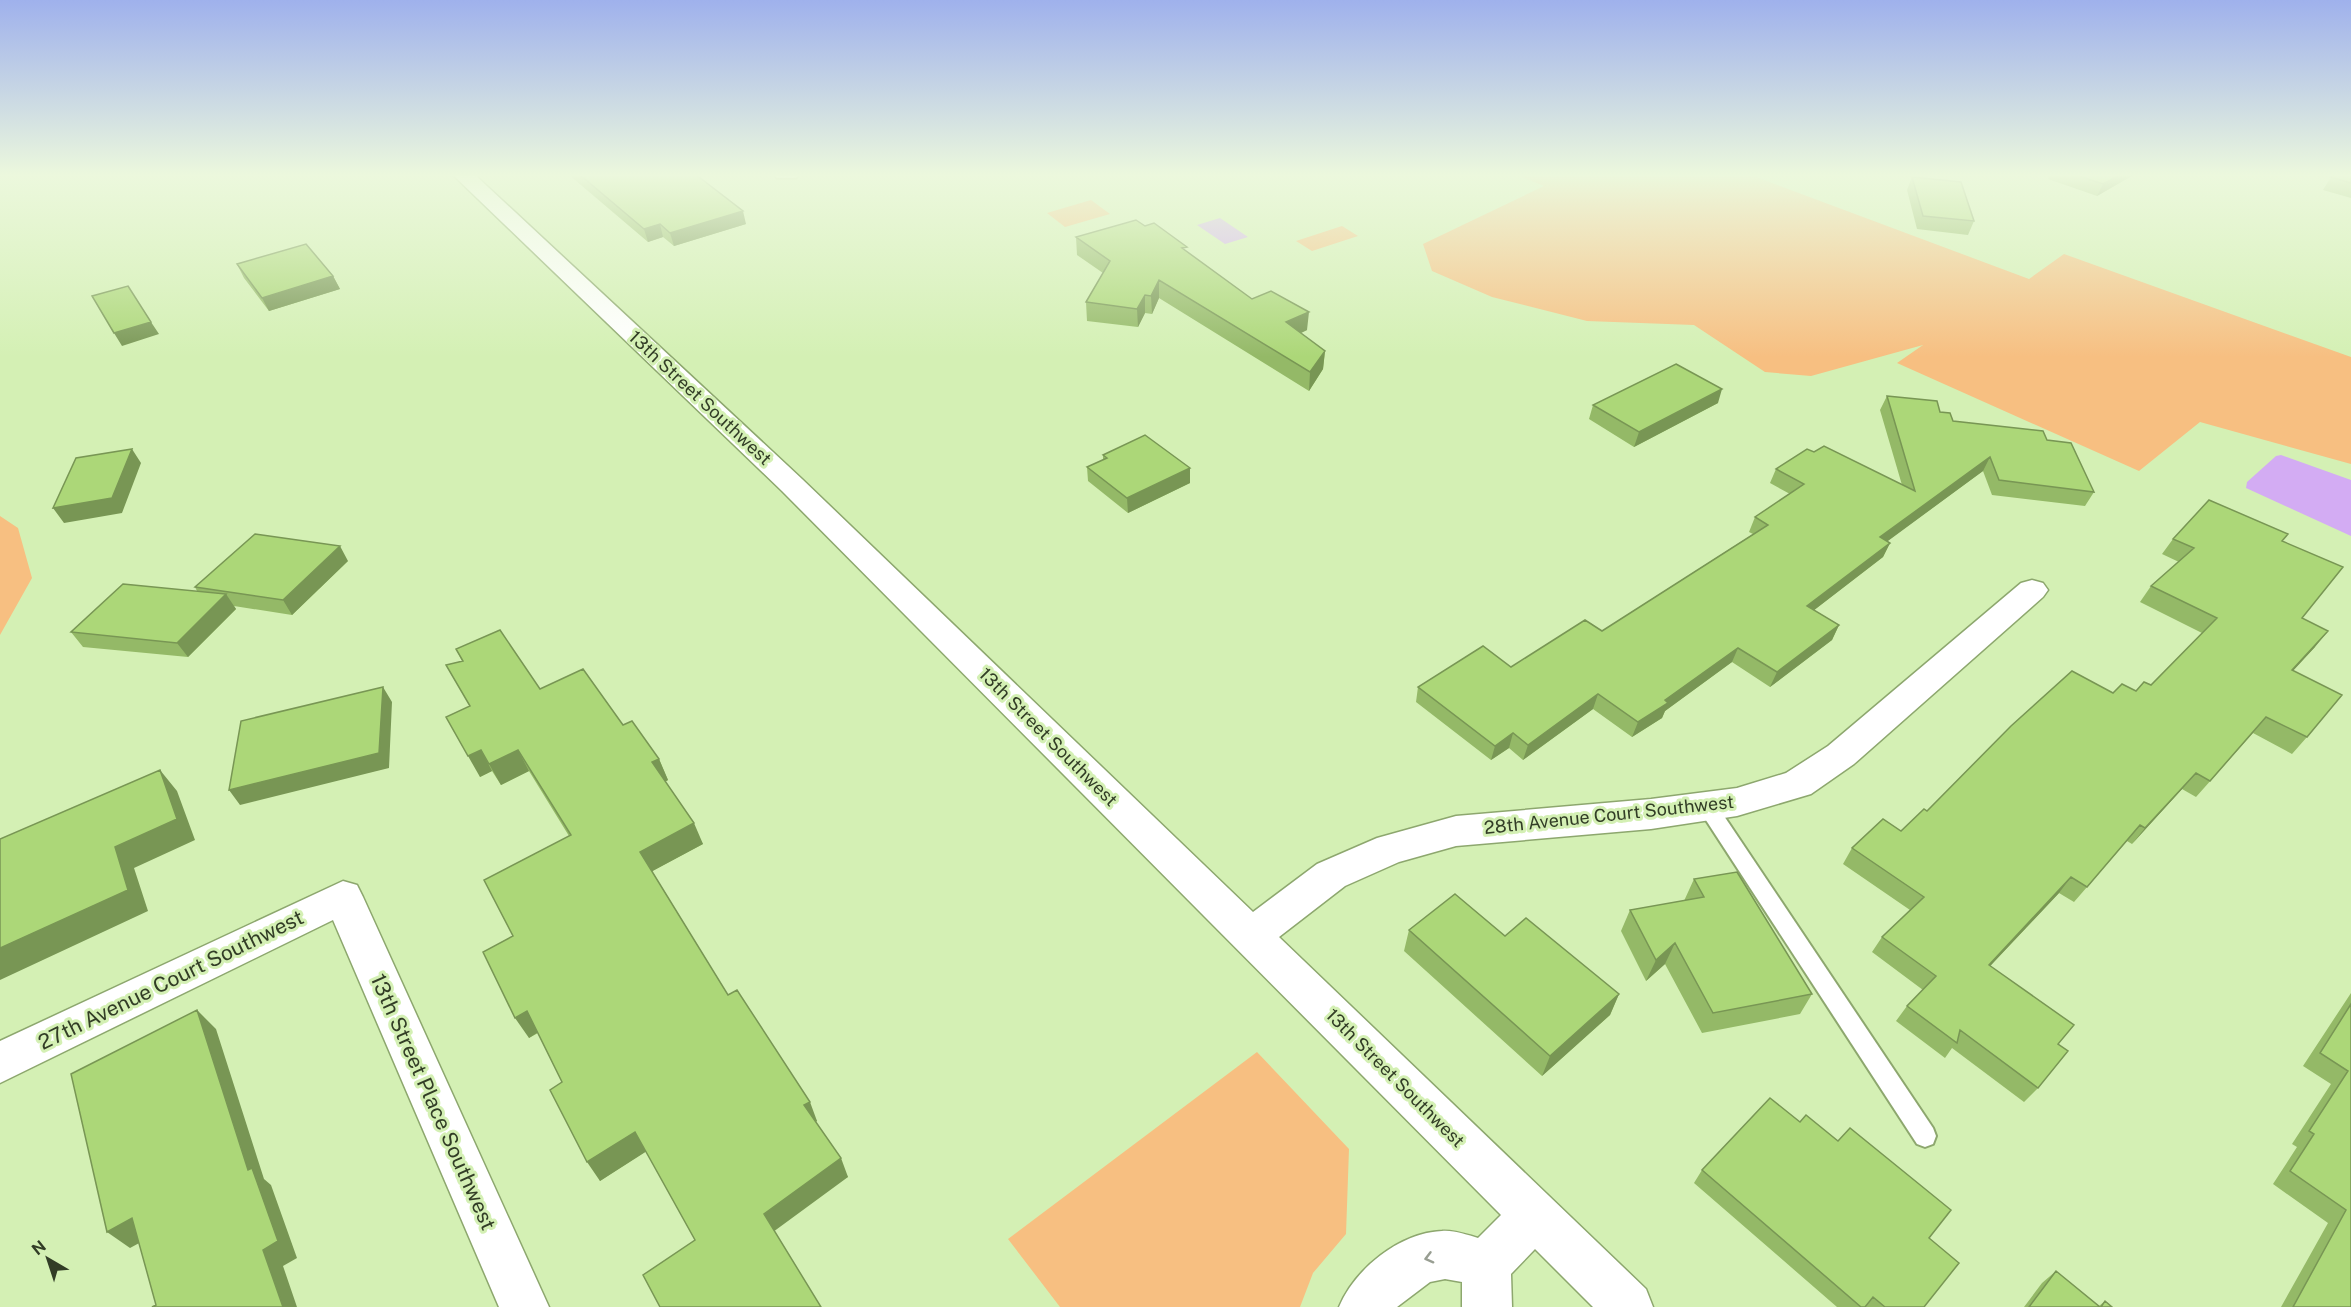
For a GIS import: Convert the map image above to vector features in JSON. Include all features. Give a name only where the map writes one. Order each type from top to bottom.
[{"type":"street","name":"13th Street Southwest","points":[[527,235],[792,485],[1628,1307]]},
{"type":"street","name":"28th Avenue Court Southwest","points":[[1251,936],[1331,875],[1390,849],[1456,831],[1651,814],[1737,802],[1797,784],[1841,755],[2032,590]]},
{"type":"street","name":"27th Avenue Court Southwest","points":[[0,1063],[343,897]]},
{"type":"street","name":"13th Street Place Southwest","points":[[343,897],[524,1307]]},
{"type":"street","points":[[1364,1307],[1382,1284],[1415,1262],[1441,1255],[1486,1285],[1535,1216]]},
{"type":"lane","points":[[1707,806],[1925,1136]]},
{"type":"shaded area","points":[[1212,235],[1245,235],[1248,237],[1225,244]]},
{"type":"shaded area","points":[[1314,235],[1358,236],[1312,251],[1296,241]]},
{"type":"shaded area","points":[[1442,235],[1911,235],[2029,279],[2064,254],[2351,357],[2351,464],[2200,422],[2139,471],[1897,363],[1923,345],[1811,376],[1765,372],[1694,325],[1587,321],[1492,297],[1432,271],[1423,244]]},
{"type":"shaded area","points":[[2281,455],[2351,480],[2351,536],[2246,488],[2247,482],[2276,456]]},
{"type":"shaded area","points":[[0,516],[18,528],[32,578],[0,635]]},
{"type":"shaded area","points":[[1257,1052],[1349,1149],[1346,1234],[1313,1273],[1300,1307],[1060,1307],[1008,1239]]},
{"type":"building","points":[[1083,235],[1170,235],[1187,247],[1182,248],[1252,299],[1271,291],[1309,312],[1286,322],[1325,351],[1310,372],[1159,280],[1151,296],[1145,295],[1137,309],[1086,302],[1110,261],[1076,237]]},
{"type":"building","points":[[306,244],[333,276],[262,298],[237,264]]},
{"type":"building","points":[[128,286],[151,322],[114,333],[92,296]]},
{"type":"building","points":[[1676,364],[1722,389],[1639,432],[1593,405]]},
{"type":"building","points":[[1887,396],[1937,401],[1940,412],[1950,413],[1953,421],[2043,431],[2047,440],[2071,443],[2094,492],[1999,480],[1990,457],[1880,537],[1890,543],[1807,606],[1839,625],[1777,672],[1738,648],[1665,700],[1668,703],[1638,722],[1598,694],[1528,745],[1513,733],[1495,746],[1418,687],[1483,646],[1511,667],[1585,620],[1602,631],[1768,525],[1755,517],[1804,484],[1776,469],[1807,449],[1814,452],[1824,446],[1915,491]]},
{"type":"building","points":[[1145,435],[1190,468],[1127,498],[1087,467],[1107,458],[1103,455]]},
{"type":"building","points":[[132,449],[112,498],[53,508],[76,458]]},
{"type":"building","points":[[2209,500],[2288,534],[2282,541],[2343,567],[2302,618],[2328,631],[2292,670],[2342,695],[2307,737],[2266,717],[2210,781],[2196,773],[2145,828],[2140,825],[2087,887],[2071,877],[1989,965],[2074,1025],[2058,1044],[2068,1051],[2038,1088],[1960,1030],[1957,1043],[1907,1006],[1936,976],[1882,937],[1924,897],[1852,848],[1883,819],[1901,831],[1924,809],[1927,811],[2011,726],[2072,671],[2113,693],[2122,684],[2136,691],[2144,682],[2151,685],[2217,618],[2151,586],[2194,548],[2173,539]]},
{"type":"building","points":[[255,534],[340,546],[283,600],[195,587]]},
{"type":"building","points":[[123,584],[226,594],[177,643],[71,632]]},
{"type":"building","points":[[500,630],[540,689],[583,669],[623,725],[632,721],[659,759],[652,762],[694,823],[640,852],[728,995],[737,990],[810,1102],[804,1105],[841,1158],[764,1214],[821,1307],[660,1307],[643,1275],[695,1240],[635,1132],[587,1162],[550,1090],[562,1082],[527,1011],[515,1018],[483,952],[513,936],[484,880],[571,835],[518,750],[489,764],[481,750],[468,756],[446,717],[470,706],[446,665],[463,661],[456,649]]},
{"type":"building","points":[[383,687],[379,753],[229,790],[241,721]]},
{"type":"building","points":[[160,770],[177,819],[115,847],[128,890],[0,948],[0,839]]},
{"type":"building","points":[[1737,872],[1812,994],[1713,1013],[1675,943],[1656,960],[1630,910],[1704,897],[1694,879]]},
{"type":"building","points":[[1455,894],[1505,936],[1526,918],[1619,994],[1550,1056],[1409,930]]},
{"type":"building","points":[[2351,1004],[2351,1307],[2293,1307],[2346,1210],[2290,1171],[2314,1134],[2309,1131],[2348,1071],[2320,1053]]},
{"type":"building","points":[[197,1010],[248,1170],[252,1168],[278,1241],[263,1250],[283,1307],[152,1307],[156,1305],[132,1218],[107,1232],[71,1074]]},
{"type":"building","points":[[1770,1098],[1800,1122],[1806,1115],[1838,1141],[1850,1128],[1951,1210],[1929,1238],[1959,1263],[1924,1307],[1885,1307],[1873,1297],[1865,1307],[1861,1307],[1702,1170]]},
{"type":"building","points":[[2056,1271],[2100,1307],[2029,1307]]},
{"type":"building","points":[[2105,1301],[2112,1307],[2101,1307]]}]
